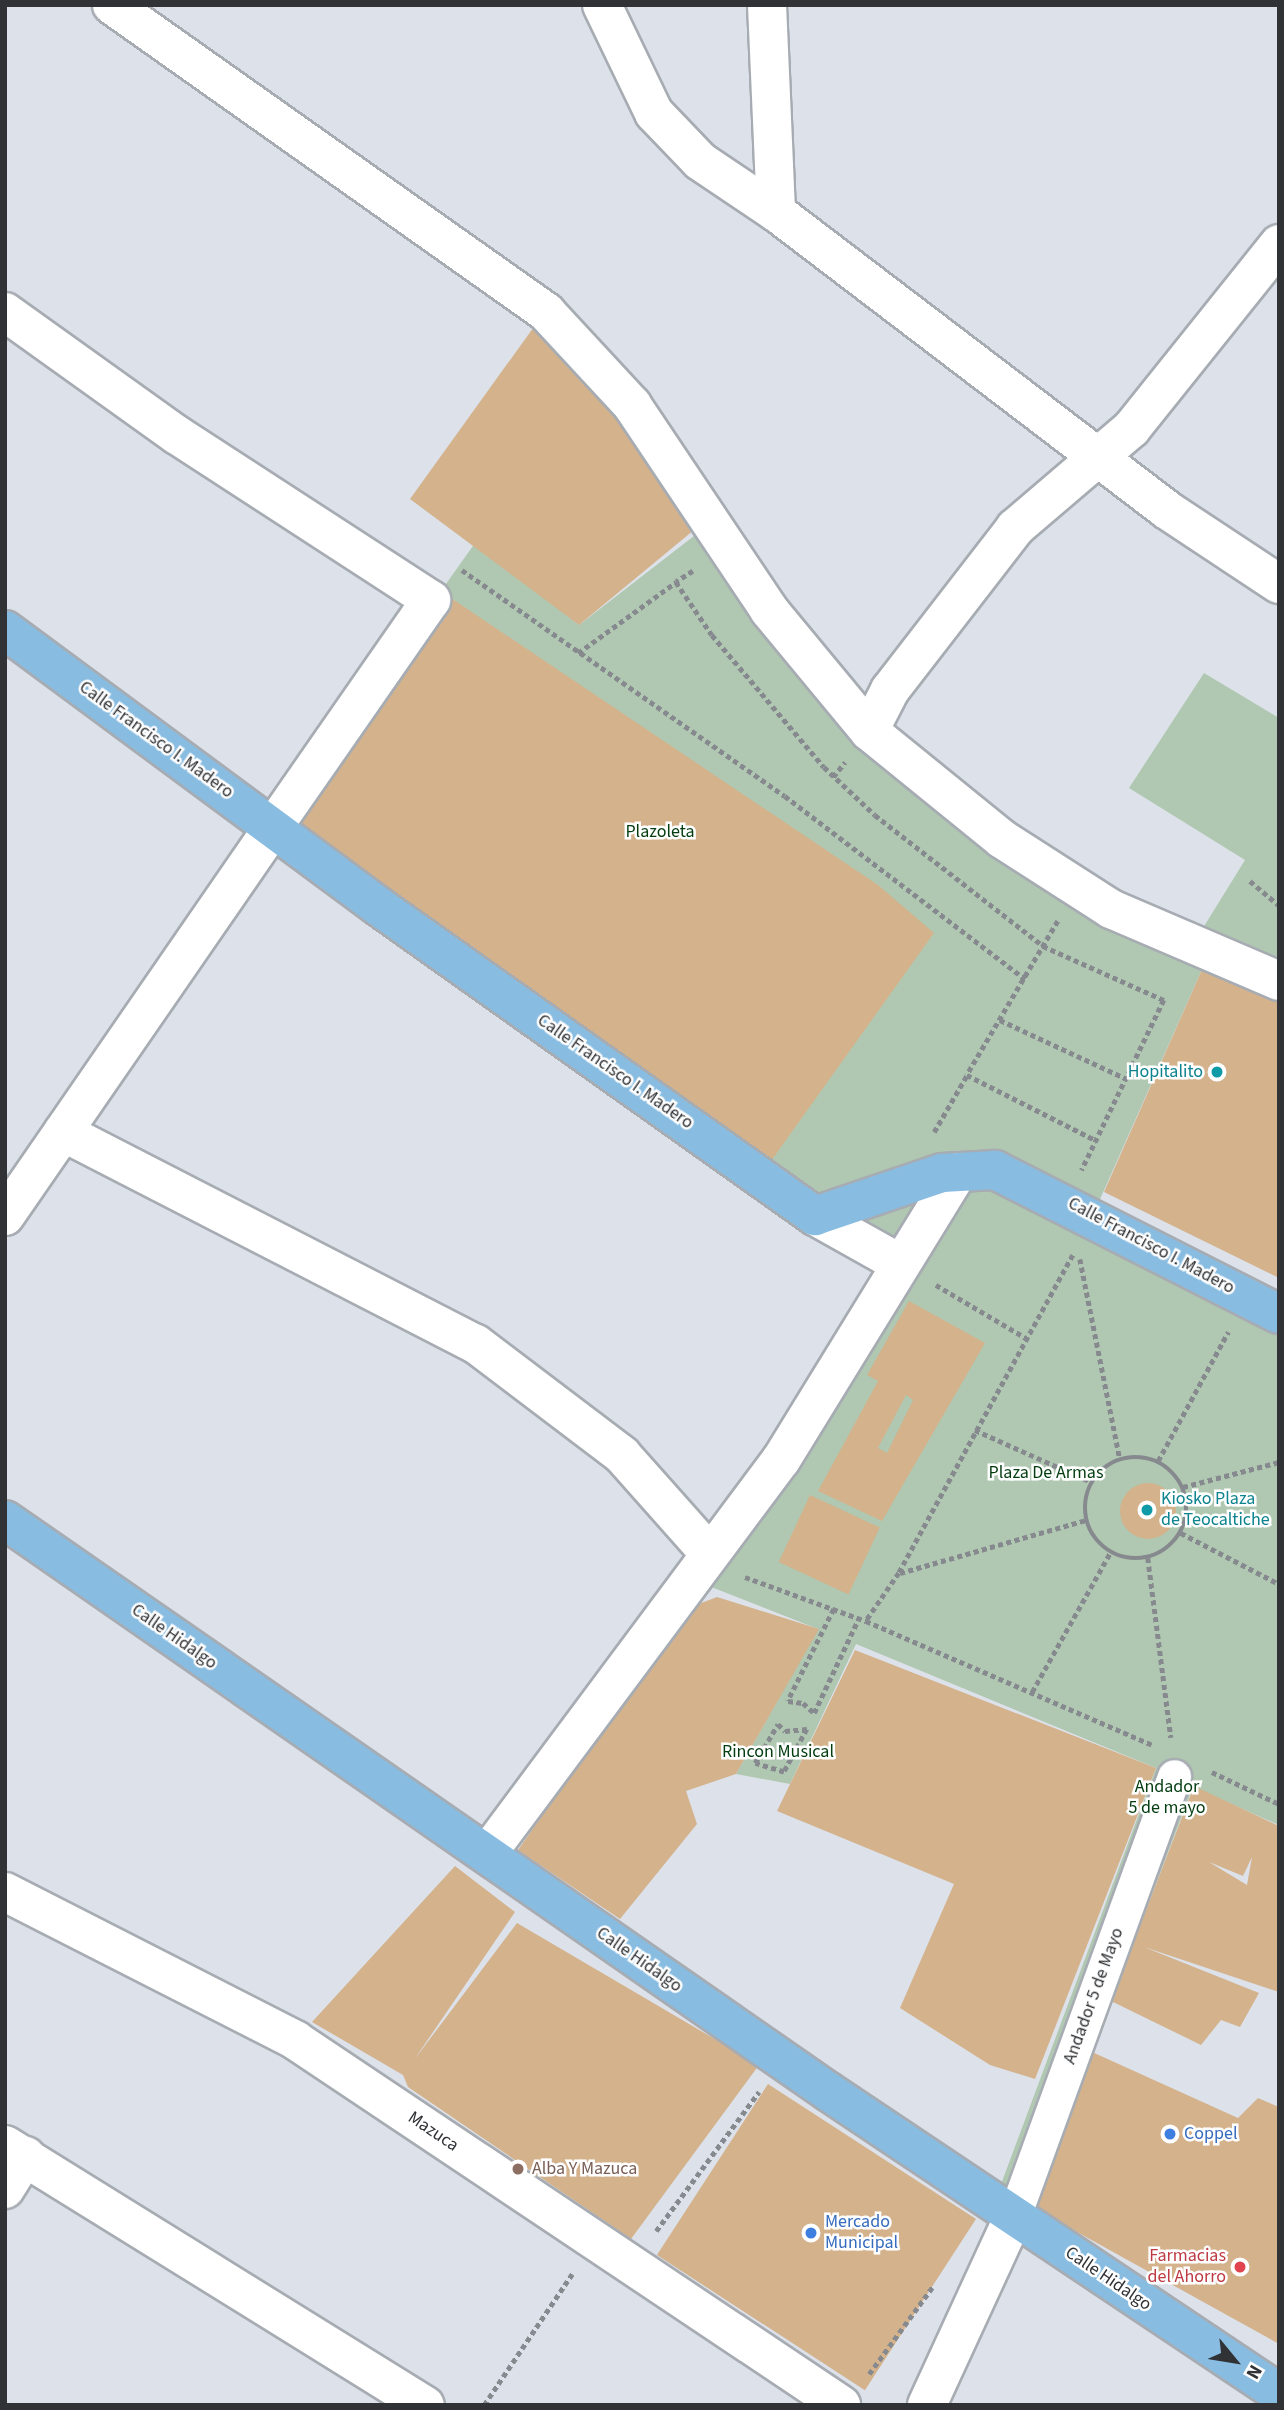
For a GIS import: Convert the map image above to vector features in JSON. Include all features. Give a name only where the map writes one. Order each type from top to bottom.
[{"type":"main road","name":"Calle Francisco I. Madero","points":[[5,630],[274,826],[378,906],[815,1216],[958,1172],[995,1170],[1017,1177],[1279,1314]]},
{"type":"main road","name":"Calle Hidalgo","points":[[5,1520],[783,2060],[1279,2393]]},
{"type":"street","points":[[111,5],[546,312],[632,405],[769,610],[869,731],[1002,839],[1111,908],[1279,981]]},
{"type":"street","points":[[602,5],[654,113],[700,161],[776,212],[1097,456],[1279,584]]},
{"type":"street","points":[[767,5],[776,212]]},
{"type":"street","points":[[869,731],[891,691],[1015,528],[1131,429],[1279,244]]},
{"type":"street","points":[[5,312],[177,435],[431,600],[5,1216]]},
{"type":"street","points":[[64,1132],[476,1344],[622,1455],[710,1554]]},
{"type":"street","points":[[487,1854],[781,1460],[899,1263],[958,1172]]},
{"type":"street","points":[[815,1216],[899,1263]]},
{"type":"street","name":"Andador 5 de Mayo","points":[[1014,2216],[1173,1765]]},
{"type":"street","name":"Mazuca","points":[[5,1892],[295,2040],[631,2265],[852,2393]]},
{"type":"street","points":[[5,2189],[16,2150],[425,2405]]},
{"type":"street","points":[[928,2405],[1014,2216]]},
{"type":"path","points":[[456,565],[785,796],[1025,979]]},
{"type":"path","points":[[578,653],[676,582]]},
{"type":"path","points":[[1250,881],[1279,905]]},
{"type":"path","points":[[1043,946],[1164,1000],[1097,1140],[967,1075],[1025,979],[1043,946],[1064,911]]},
{"type":"path","points":[[1000,1020],[1127,1079]]},
{"type":"path","points":[[866,1621],[899,1573],[1077,1248],[1120,1459]]},
{"type":"path","points":[[899,1263],[1026,1338]]},
{"type":"path","points":[[1158,1461],[1228,1332]]},
{"type":"path","points":[[975,1430],[1091,1482]]},
{"type":"path","points":[[1120,1459],[1158,1461],[1183,1487],[1187,1503],[1181,1533],[1148,1558],[1110,1553],[1086,1520],[1091,1482],[1120,1459]]},
{"type":"path","points":[[1183,1487],[1279,1462]]},
{"type":"path","points":[[899,1573],[1086,1520]]},
{"type":"path","points":[[1181,1533],[1279,1584]]},
{"type":"path","points":[[1032,1692],[1110,1553]]},
{"type":"path","points":[[1148,1558],[1173,1765]]},
{"type":"path","points":[[743,1576],[859,1618],[1032,1692],[1173,1765]]},
{"type":"path","points":[[834,1609],[788,1702],[803,1703],[814,1713],[859,1618]]},
{"type":"path","points":[[778,1724],[785,1731],[807,1729],[784,1772],[755,1763],[778,1724]]},
{"type":"path","points":[[1208,1770],[1279,1804]]},
{"type":"path","points":[[631,2265],[783,2060]]},
{"type":"path","points":[[484,2405],[594,2241]]},
{"type":"path","points":[[852,2393],[937,2281]]},
{"type":"green space","points":[[703,529],[864,734],[1204,965],[1093,1215],[1279,1314],[1279,1825],[1193,1787],[1026,2224],[994,2203],[1156,1768],[856,1644],[790,1784],[736,1774],[818,1629],[691,1579],[888,1279],[274,826],[475,543],[579,625]]},
{"type":"green space","points":[[1204,673],[1279,718],[1279,970],[1198,936],[1245,860],[1129,788]]},
{"type":"building","points":[[536,324],[625,410],[700,525],[579,625],[410,499]]},
{"type":"building","points":[[448,596],[878,885],[934,933],[766,1168],[478,975],[300,823]]},
{"type":"building","name":"Hopitalito","points":[[1204,965],[1279,993],[1279,1278],[1104,1192]]},
{"type":"building","points":[[909,1301],[985,1343],[882,1521],[818,1491],[878,1381],[867,1375]],"holes":[[[906,1395],[913,1400],[887,1453],[878,1448]]]},
{"type":"building","name":"Kiosko Plaza de Teocaltiche","points":[[1143,1483],[1153,1483],[1168,1491],[1174,1500],[1174,1522],[1168,1531],[1153,1539],[1143,1539],[1125,1527],[1120,1516],[1120,1506],[1132,1488]]},
{"type":"building","points":[[810,1495],[880,1528],[849,1595],[779,1562]]},
{"type":"building","points":[[717,1597],[819,1629],[736,1774],[686,1791],[697,1824],[620,1919],[518,1850],[637,1679],[696,1605]]},
{"type":"building","points":[[855,1650],[1156,1768],[1035,2079],[990,2065],[900,2008],[954,1884],[777,1811]]},
{"type":"building","points":[[1194,1786],[1279,1826],[1279,1992],[1144,1947],[1259,1993],[1240,2027],[1221,2020],[1201,2045],[1111,2001]],"holes":[[[1252,1857],[1247,1885],[1209,1862],[1243,1876]]]},
{"type":"building","points":[[455,1866],[515,1912],[414,2060],[517,1923],[759,2065],[631,2239],[408,2087],[403,2075],[312,2022]]},
{"type":"building","points":[[1092,2052],[1238,2118],[1258,2098],[1279,2107],[1279,2344],[1032,2207]]},
{"type":"building","name":"Mercado Municipal","points":[[768,2084],[976,2219],[865,2390],[657,2255]]},
{"type":"place","name":"Hopitalito","points":[[1217,1072]]},
{"type":"place","name":"Kiosko Plaza de Teocaltiche","points":[[1147,1510]]},
{"type":"place","name":"Coppel","points":[[1170,2134]]},
{"type":"place","name":"Alba Y Mazuca","points":[[518,2169]]},
{"type":"place","name":"Mercado Municipal","points":[[811,2233]]},
{"type":"place","name":"Farmacias del Ahorro","points":[[1240,2267]]},
{"type":"park label","name":"Plazoleta","points":[[660,832]]},
{"type":"park label","name":"Plaza De Armas","points":[[1046,1473]]},
{"type":"park label","name":"Rincon Musical","points":[[778,1752]]},
{"type":"park label","name":"Andador 5 de mayo","points":[[1167,1798]]}]
